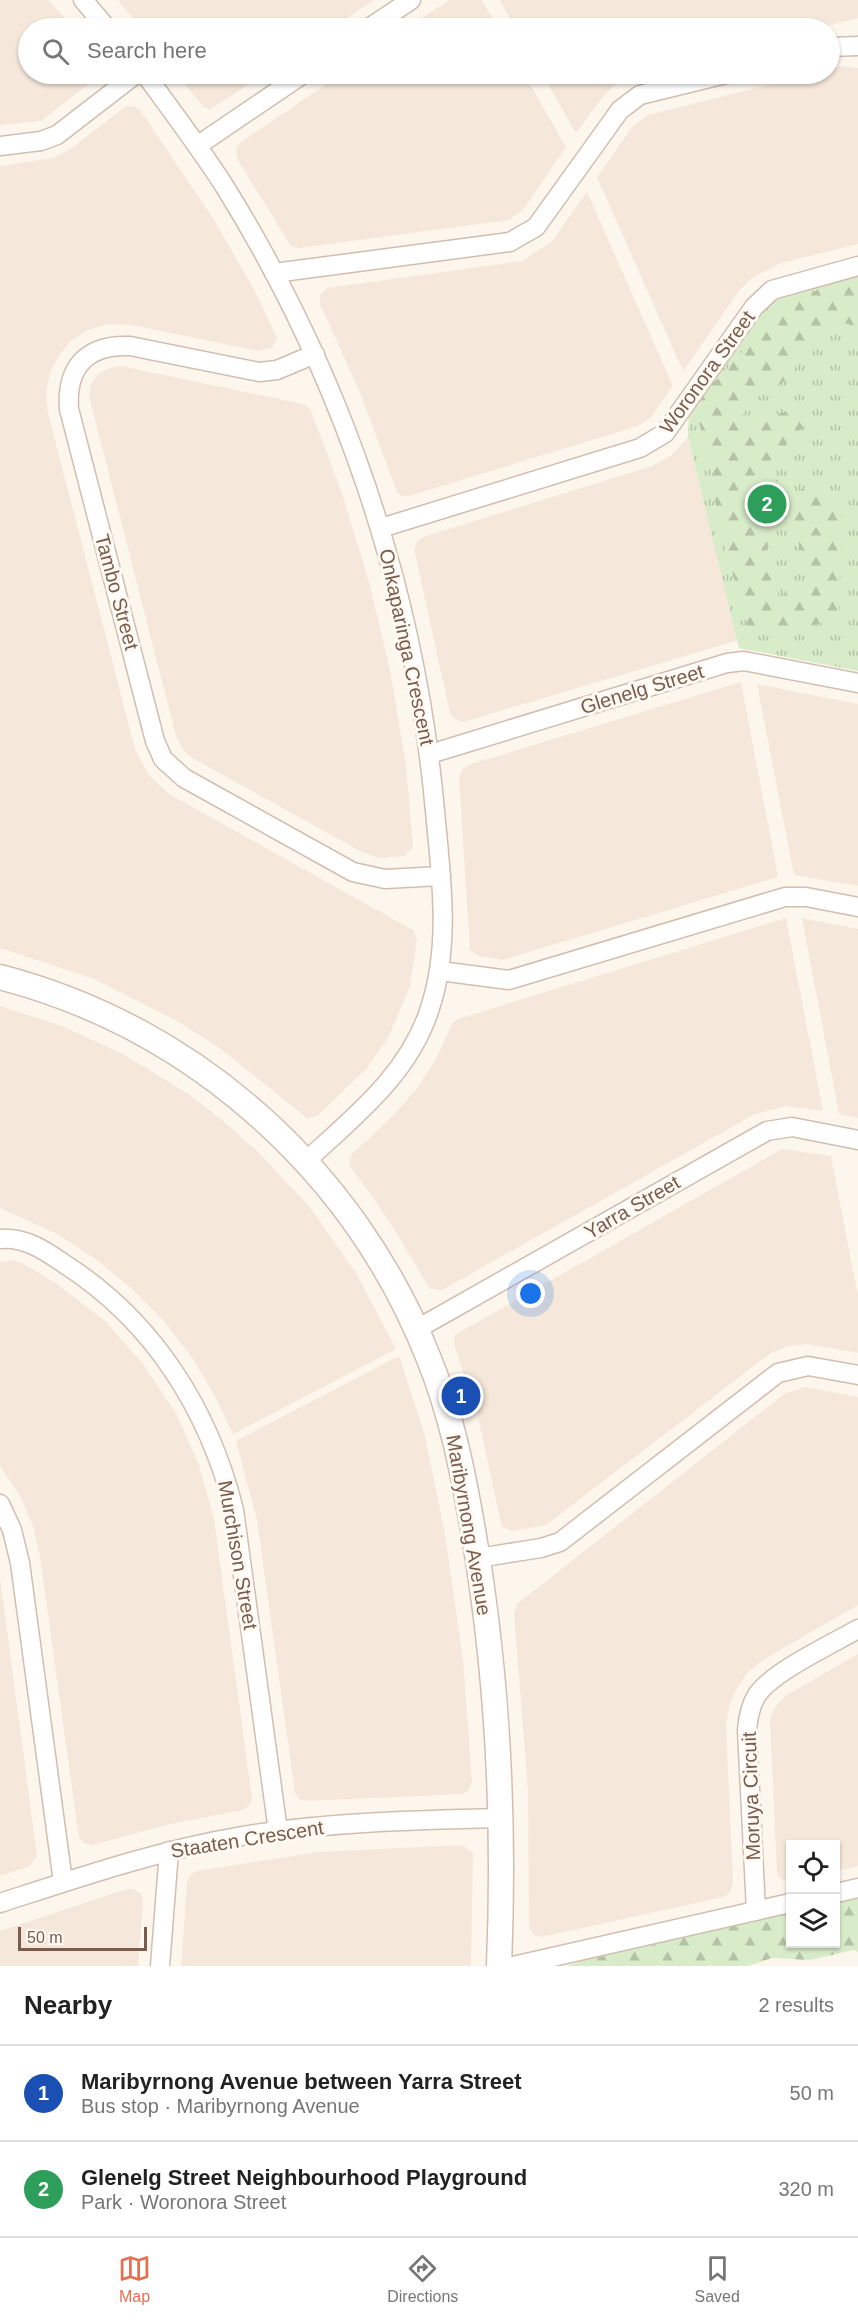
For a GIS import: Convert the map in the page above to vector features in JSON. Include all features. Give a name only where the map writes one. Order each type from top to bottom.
[{"type":"street","points":[[83,0],[98,18]]},
{"type":"street","points":[[384,18],[411,0]]},
{"type":"street","points":[[840,47],[858,46]]},
{"type":"street","points":[[0,146],[41,141],[57,135],[123,84]]},
{"type":"street","name":"Onkaparinga Crescent","points":[[152,84],[197,146],[274,273],[315,354],[350,440],[381,528],[405,617],[430,754],[441,876],[443,930],[440,971],[427,1018],[404,1061],[381,1092],[306,1161]]},
{"type":"street","points":[[197,146],[288,84]]},
{"type":"street","points":[[274,273],[520,239],[536,227],[620,110],[640,95],[685,84]]},
{"type":"street","name":"Woronora Street","points":[[381,528],[640,448],[657,439],[682,409],[754,307],[772,290],[788,283],[858,266]]},
{"type":"street","name":"Tambo Street","points":[[315,354],[277,370],[259,372],[130,346],[112,345],[96,350],[76,368],[68,392],[69,409],[155,741],[163,759],[184,778],[353,872],[385,879],[441,876]]},
{"type":"street","name":"Glenelg Street","points":[[430,754],[727,663],[744,661],[858,683]]},
{"type":"street","points":[[440,971],[509,980],[785,897],[806,897],[858,907]]},
{"type":"street","name":"Maribyrnong Avenue","points":[[0,977],[83,1005],[168,1048],[236,1096],[306,1161],[368,1241],[417,1329],[451,1424],[478,1558],[493,1683],[501,1818],[500,1966]]},
{"type":"street","name":"Yarra Street","points":[[417,1329],[767,1131],[792,1127],[858,1140]]},
{"type":"street","name":"Murchison Street","points":[[0,1239],[15,1239],[31,1244],[98,1288],[154,1344],[198,1410],[220,1459],[234,1510],[278,1831]]},
{"type":"street","points":[[478,1558],[542,1548],[560,1542],[778,1373],[808,1366],[858,1375]]},
{"type":"street","points":[[0,1504],[12,1530],[20,1563],[63,1882]]},
{"type":"street","name":"Moruya Circuit","points":[[756,1911],[747,1730],[749,1712],[757,1695],[769,1681],[858,1629]]},
{"type":"street","name":"Staaten Crescent","points":[[0,1903],[169,1851],[278,1831],[359,1823],[501,1818]]},
{"type":"street","points":[[160,1966],[169,1851]]},
{"type":"street","points":[[840,1892],[858,1888]]},
{"type":"street","points":[[513,1966],[786,1904]]},
{"type":"shaded area","points":[[0,0],[48,0],[65,18],[18,18],[18,84],[88,84],[41,121],[0,125]]},
{"type":"shaded area","points":[[118,0],[374,0],[347,18],[133,18]]},
{"type":"shaded area","points":[[449,0],[482,0],[492,18],[422,18]]},
{"type":"shaded area","points":[[499,0],[858,0],[858,18],[840,22],[840,18],[510,18]]},
{"type":"shaded area","points":[[840,66],[858,68],[858,244],[781,263],[752,278],[740,290],[683,371],[597,177],[633,126],[648,115],[772,84],[840,84]]},
{"type":"shaded area","points":[[185,84],[249,84],[210,109],[203,107]]},
{"type":"shaded area","points":[[326,84],[530,84],[566,147],[524,209],[509,220],[299,248],[291,246],[237,159],[236,148],[241,142]]},
{"type":"shaded area","points":[[548,84],[617,84],[605,94],[576,133]]},
{"type":"shaded area","points":[[133,106],[140,110],[216,223],[257,295],[277,338],[272,348],[259,351],[132,325],[107,324],[88,330],[71,341],[58,357],[50,373],[46,393],[48,413],[135,749],[148,774],[169,794],[413,930],[417,938],[410,986],[388,1038],[367,1068],[317,1116],[307,1118],[221,1049],[179,1022],[94,979],[0,948],[0,166],[53,158],[72,148],[125,107]]},
{"type":"shaded area","points":[[587,192],[673,386],[651,417],[638,426],[409,496],[402,496],[397,492],[361,395],[320,304],[320,295],[327,288],[522,261],[552,241]]},
{"type":"shaded area","points":[[121,366],[303,404],[310,408],[342,493],[370,585],[391,675],[406,765],[413,847],[405,856],[380,858],[364,853],[194,759],[184,751],[176,736],[89,396],[91,384],[98,374]]},
{"type":"shaded area","points":[[688,437],[739,640],[463,722],[455,719],[450,713],[414,549],[417,542],[423,537],[652,466],[672,455]]},
{"type":"shaded area","points":[[741,682],[778,877],[502,960],[478,956],[470,950],[459,778],[462,770],[468,765]]},
{"type":"shaded area","points":[[757,684],[858,704],[858,886],[794,875]]},
{"type":"shaded area","points":[[786,918],[823,1111],[786,1106],[755,1114],[442,1290],[430,1289],[393,1227],[349,1164],[352,1154],[395,1114],[416,1089],[437,1057],[452,1024],[458,1019]]},
{"type":"shaded area","points":[[802,918],[858,929],[858,1118],[839,1114]]},
{"type":"shaded area","points":[[0,1006],[62,1026],[125,1055],[193,1097],[223,1121],[256,1150],[309,1206],[356,1273],[396,1349],[233,1434],[214,1394],[190,1355],[163,1320],[131,1288],[97,1260],[59,1235],[0,1208]]},
{"type":"shaded area","points":[[782,1149],[831,1156],[858,1296],[858,1353],[808,1344],[789,1346],[771,1353],[546,1525],[513,1531],[502,1527],[478,1417],[454,1344],[455,1335]]},
{"type":"shaded area","points":[[10,1260],[22,1263],[54,1282],[105,1321],[144,1365],[176,1413],[199,1465],[214,1519],[252,1798],[249,1806],[243,1810],[166,1825],[93,1845],[85,1844],[79,1838],[40,1557],[33,1526],[20,1496],[0,1466],[0,1262]]},
{"type":"shaded area","points":[[399,1356],[425,1436],[445,1534],[463,1660],[472,1781],[469,1790],[462,1794],[307,1801],[299,1799],[295,1793],[257,1520],[236,1441]]},
{"type":"shaded area","points":[[805,1387],[858,1397],[858,1605],[763,1660],[748,1672],[730,1703],[726,1724],[733,1883],[730,1893],[723,1897],[542,1937],[534,1935],[529,1927],[528,1791],[514,1614],[517,1604],[784,1394]]},
{"type":"shaded area","points":[[0,1578],[37,1856],[30,1866],[0,1876]]},
{"type":"shaded area","points":[[858,1654],[858,1866],[840,1870],[840,1840],[786,1840],[786,1880],[782,1880],[777,1874],[770,1719],[775,1707],[785,1696]]},
{"type":"shaded area","points":[[462,1845],[473,1853],[471,1966],[181,1966],[187,1883],[190,1875],[197,1871],[319,1852]]},
{"type":"shaded area","points":[[127,1889],[134,1889],[141,1894],[143,1901],[138,1966],[0,1966],[0,1931]]},
{"type":"green space","points":[[858,272],[858,671],[739,648],[688,437],[689,414],[759,311],[777,293]]},
{"type":"green space","points":[[858,283],[858,326],[839,322],[794,354],[796,375],[759,396],[737,420],[770,417],[816,401],[806,424],[784,447],[788,462],[760,479],[746,484],[743,500],[753,524],[775,530],[764,553],[776,570],[778,596],[809,587],[794,522],[794,491],[824,485],[841,519],[839,619],[786,632],[749,632],[717,518],[713,475],[699,422],[699,399],[775,317],[815,291]]},
{"type":"green space","points":[[780,479],[784,482],[786,518],[760,524],[755,513],[750,510],[747,498],[752,495],[753,487]]},
{"type":"green space","points":[[858,1895],[858,1952],[854,1950],[810,1960],[772,1958],[748,1966],[567,1966],[591,1958],[786,1911],[786,1948],[840,1948],[840,1899]]},
{"type":"place","name":"Glenelg Street Neighbourhood Playground","points":[[767,504]]},
{"type":"place","name":"Maribyrnong Avenue between Yarra Street","points":[[461,1396]]}]
